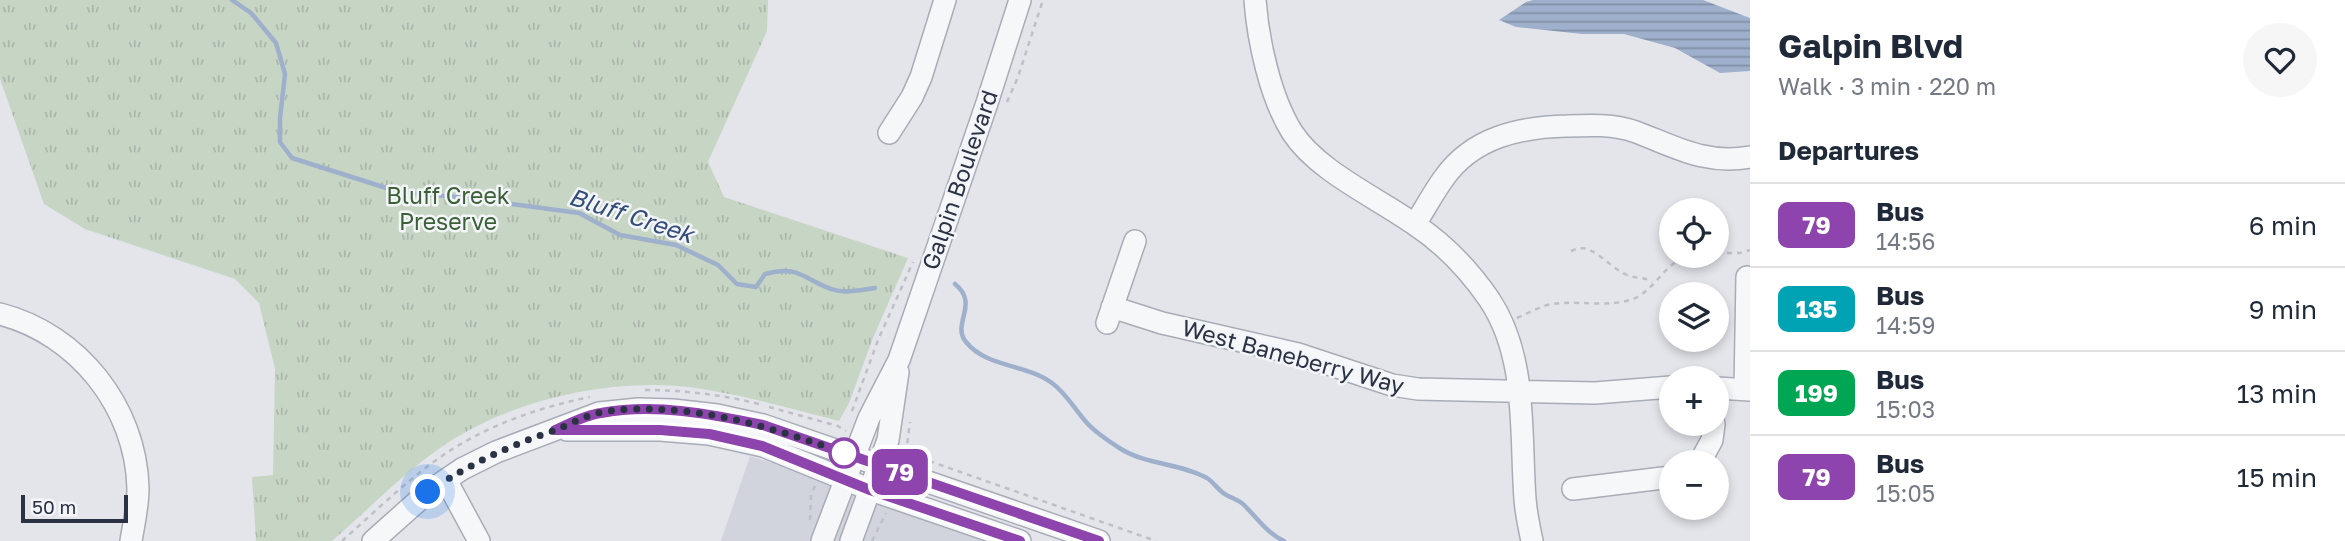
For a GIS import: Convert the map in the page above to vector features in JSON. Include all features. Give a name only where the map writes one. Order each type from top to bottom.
[{"type":"street","points":[[889,132],[912,97],[921,77],[945,0]]},
{"type":"street","name":"Galpin Boulevard","points":[[822,541],[869,418],[899,360],[1020,0]]},
{"type":"street","points":[[1255,0],[1261,42],[1270,76],[1292,132],[1308,151],[1326,166],[1415,224],[1456,259],[1488,298],[1503,324],[1516,367],[1525,502],[1532,541]]},
{"type":"street","points":[[1415,224],[1445,176],[1464,157],[1485,142],[1528,128],[1595,125],[1616,127],[1692,155],[1716,159],[1750,157]]},
{"type":"street","name":"West Baneberry Way","points":[[1135,241],[1110,315],[1162,323],[1298,354],[1392,385],[1418,389],[1595,393],[1659,388]]},
{"type":"street","points":[[1729,389],[1747,390],[1747,277]]},
{"type":"street","points":[[0,314],[35,327],[60,343],[92,372],[109,393],[130,440],[135,466],[137,501],[131,541]]},
{"type":"street","name":"Galpin Boulevard","points":[[851,541],[880,465],[891,422],[899,360]]},
{"type":"street","points":[[373,541],[428,492],[496,452],[599,413],[638,409],[717,415],[763,425],[1099,541]]},
{"type":"street","points":[[555,430],[660,430],[709,434],[762,446],[870,490],[1020,541]]},
{"type":"street","points":[[1573,489],[1659,478]]},
{"type":"street","points":[[446,480],[479,541]]},
{"type":"path","points":[[1007,103],[1043,0]]},
{"type":"path","points":[[1571,251],[1578,248],[1588,249],[1622,273],[1648,279],[1653,283]]},
{"type":"path","points":[[1729,252],[1750,250]]},
{"type":"path","points":[[848,419],[878,340],[913,261],[934,258]]},
{"type":"path","points":[[1503,324],[1554,304],[1619,302],[1632,299],[1642,294],[1667,268]]},
{"type":"path","points":[[910,418],[906,453],[1156,541]]},
{"type":"shaded area","points":[[750,456],[798,471],[992,541],[721,541]]},
{"type":"green space","name":"Bluff Creek Preserve","points":[[0,0],[768,0],[767,31],[708,162],[724,197],[908,258],[873,338],[849,403],[839,421],[746,397],[689,387],[628,386],[564,395],[504,414],[449,442],[404,476],[332,541],[256,541],[252,477],[273,475],[275,369],[259,303],[235,279],[85,229],[44,204],[0,79]]},
{"type":"water","points":[[1533,0],[1703,0],[1750,18],[1750,71],[1720,73],[1675,48],[1624,34],[1582,34],[1516,27],[1499,20]]},
{"type":"waterway","name":"Bluff Creek","points":[[232,0],[251,13],[276,43],[285,74],[280,142],[292,158],[399,192],[579,213],[620,235],[676,245],[718,265],[737,284],[756,287],[765,274],[786,271],[800,274],[836,290],[875,288]]},
{"type":"waterway","name":"Bluff Creek","points":[[955,284],[962,291],[966,306],[962,335],[975,350],[985,357],[1031,372],[1052,383],[1091,427],[1121,449],[1207,478],[1225,494],[1243,504],[1268,530],[1284,541]]},
{"type":"bus line","name":"79","points":[[1020,541],[870,490],[762,446],[709,434],[660,430],[555,430],[599,413],[638,409],[717,415],[763,425],[1099,541]]},
{"type":"route","points":[[428,492],[462,469],[496,452],[599,413],[638,409],[717,415],[763,425],[854,456],[844,453]]}]
